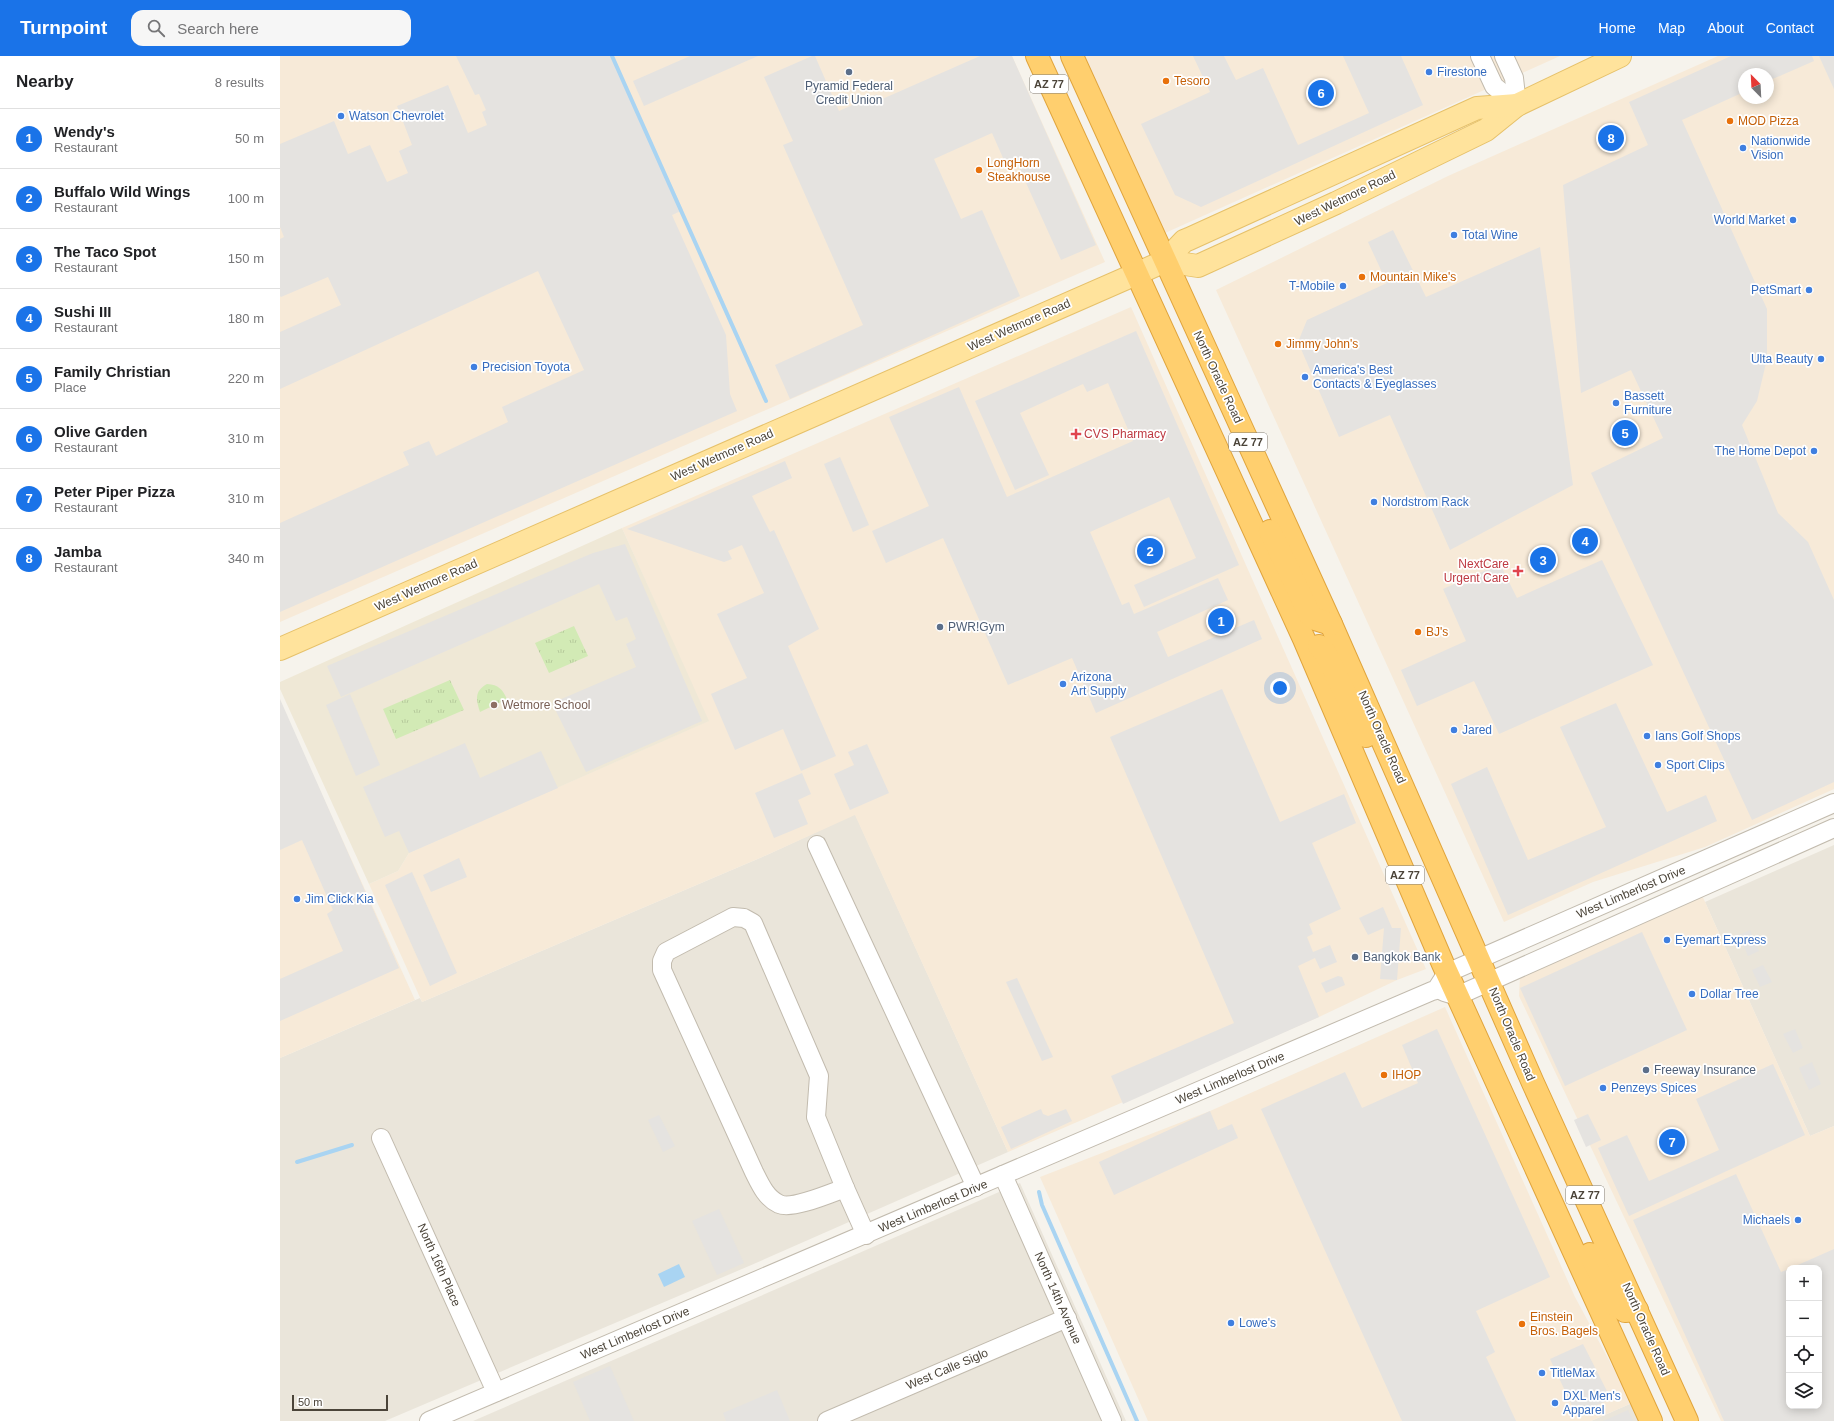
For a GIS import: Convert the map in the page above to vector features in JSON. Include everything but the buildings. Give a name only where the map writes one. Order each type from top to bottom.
[{"type":"highway","name":"AZ 77","points":[[1037,56],[1304,639],[1442,981],[1458,996],[1651,1421]]},
{"type":"highway","name":"North Oracle Road","points":[[1072,56],[1331,624],[1480,958],[1536,1090],[1687,1420]]},
{"type":"highway","points":[[1226,469],[1256,500],[1310,615],[1315,619],[1331,624]]},
{"type":"highway","points":[[1304,639],[1318,645],[1325,652],[1383,772],[1404,786]]},
{"type":"highway","points":[[1556,1210],[1594,1260],[1616,1305],[1626,1311],[1637,1310]]},
{"type":"highway","points":[[1606,1323],[1619,1322],[1629,1328],[1659,1392],[1687,1420]]},
{"type":"main road","name":"West Wetmore Road","points":[[1165,261],[1198,266],[1336,203],[1486,130],[1517,105],[1620,56]]},
{"type":"main road","name":"West Wetmore Road","points":[[280,649],[1165,261],[1184,242],[1477,108],[1517,105]]},
{"type":"street","points":[[1480,56],[1494,86],[1517,105]]},
{"type":"street","points":[[1504,56],[1514,78],[1517,105]]},
{"type":"street","name":"West Limberlost Drive","points":[[429,1421],[976,1187],[1442,981],[1480,958],[1753,840],[1834,803]]},
{"type":"street","name":"West Limberlost Drive","points":[[1458,996],[1834,828]]},
{"type":"street","points":[[1746,868],[1754,852],[1755,845],[1753,840]]},
{"type":"street","points":[[817,845],[976,1187]]},
{"type":"street","points":[[845,1188],[791,1206],[779,1204],[765,1193],[662,970],[662,961],[666,952],[733,917],[744,918],[753,923],[819,1076],[816,1117],[866,1235]]},
{"type":"street","name":"North 16th Place","points":[[381,1138],[496,1392]]},
{"type":"street","name":"North 14th Avenue","points":[[1003,1175],[1112,1421]]},
{"type":"street","name":"West Calle Siglo","points":[[827,1421],[1067,1318]]},
{"type":"shaded area","points":[[280,56],[1012,56],[1105,262],[280,622]]},
{"type":"shaded area","points":[[456,56],[611,56],[683,210],[672,215],[726,335],[730,394],[737,411],[280,612],[280,523],[409,465],[403,452],[429,441],[436,456],[508,422],[502,407],[584,370],[538,271],[280,389],[280,332],[341,305],[328,277],[281,297],[280,296],[280,239],[284,237],[280,227],[280,144],[334,121],[348,154],[370,145],[387,182],[408,173],[399,151],[412,145],[397,106],[448,85],[468,133],[487,125],[482,112],[486,110],[479,94],[475,95]]},
{"type":"shaded area","points":[[690,56],[758,56],[644,106],[633,81]]},
{"type":"shaded area","points":[[815,56],[839,111],[877,94],[880,100],[980,56],[1012,56],[1096,245],[1061,260],[1017,163],[1007,167],[992,133],[934,159],[961,219],[982,210],[1020,296],[790,399],[775,365],[863,325],[783,145],[793,141],[764,77]]},
{"type":"shaded area","points":[[1085,56],[1560,56],[1165,233]]},
{"type":"shaded area","points":[[1193,56],[1224,56],[1236,80],[1263,68],[1298,145],[1369,113],[1343,56],[1401,56],[1423,105],[1201,207],[1175,195],[1141,124],[1210,92]]},
{"type":"shaded area","points":[[1718,56],[1834,56],[1834,789],[1705,847],[1593,882],[1504,922],[1216,290],[1448,176]]},
{"type":"shaded area","points":[[1731,56],[1812,56],[1814,61],[1774,78],[1774,68],[1738,68],[1738,95],[1682,120],[1767,309],[1767,359],[1757,401],[1742,425],[1778,513],[1808,542],[1834,600],[1834,782],[1752,820],[1591,473],[1663,438],[1631,370],[1581,393],[1563,185],[1648,145],[1629,102]]},
{"type":"shaded area","points":[[1819,56],[1834,56],[1834,89]]},
{"type":"shaded area","points":[[1393,230],[1426,297],[1540,247],[1573,485],[1450,550],[1390,415],[1339,437],[1298,342],[1307,320],[1387,283],[1368,242]]},
{"type":"shaded area","points":[[1131,307],[1426,969],[1397,980],[1319,1017],[1008,1152],[855,815],[769,854],[422,1002],[369,884],[398,871],[409,853],[708,721],[622,528]]},
{"type":"shaded area","points":[[1136,331],[1239,565],[1144,607],[1134,585],[1196,558],[1169,497],[1090,532],[1122,605],[1129,602],[1134,614],[1218,578],[1228,600],[1157,632],[1168,657],[1254,620],[1262,639],[1096,713],[1072,658],[1008,685],[943,538],[886,563],[872,531],[929,506],[889,417],[959,387],[1007,497],[1133,441],[1108,383],[1087,392],[1083,384],[1020,413],[1049,475],[1015,490],[975,401]]},
{"type":"shaded area","points":[[840,457],[869,525],[853,532],[824,464]]},
{"type":"shaded area","points":[[785,461],[792,478],[752,496],[770,532],[774,530],[819,629],[788,646],[836,756],[801,771],[783,729],[735,750],[711,694],[747,678],[717,614],[764,593],[742,545],[728,551],[732,559],[724,562],[627,529]]},
{"type":"shaded area","name":"Wetmore School","points":[[622,528],[709,721],[409,853],[398,871],[369,884],[280,689],[280,682]]},
{"type":"shaded area","points":[[625,544],[702,721],[586,772],[552,703],[636,667],[626,644],[636,639],[627,617],[616,621],[599,584],[341,697],[327,666],[593,553]]},
{"type":"shaded area","points":[[1602,560],[1653,665],[1499,734],[1474,681],[1417,706],[1401,670],[1466,641],[1443,589],[1500,564],[1517,598]]},
{"type":"shaded area","points":[[1222,689],[1280,822],[1344,794],[1356,823],[1312,843],[1341,909],[1309,924],[1313,934],[1307,937],[1313,952],[1330,945],[1337,962],[1320,969],[1315,958],[1298,966],[1319,1017],[1123,1104],[1111,1076],[1234,1023],[1110,737]]},
{"type":"shaded area","points":[[350,694],[380,765],[356,776],[326,705]]},
{"type":"shaded area","points":[[280,699],[399,968],[280,1021],[280,979],[343,951],[327,914],[333,910],[302,840],[280,850]]},
{"type":"shaded area","points":[[280,702],[415,1000],[280,1058]]},
{"type":"shaded area","points":[[1616,703],[1667,812],[1706,795],[1717,821],[1508,915],[1451,784],[1487,767],[1528,860],[1606,827],[1560,727]]},
{"type":"shaded area","points":[[465,743],[480,778],[541,751],[558,788],[409,853],[399,831],[385,837],[363,787]]},
{"type":"shaded area","points":[[867,744],[889,793],[850,810],[834,774],[854,765],[848,752]]},
{"type":"shaded area","points":[[802,773],[811,794],[798,800],[808,824],[774,838],[755,793]]},
{"type":"shaded area","points":[[855,814],[1008,1152],[749,1266],[385,1421],[280,1421],[280,1058],[420,998],[422,1002],[769,854]]},
{"type":"shaded area","points":[[1834,845],[1834,1126],[1810,1136],[1705,902]]},
{"type":"shaded area","points":[[459,858],[467,877],[431,892],[423,875]]},
{"type":"shaded area","points":[[412,872],[457,973],[430,986],[385,885]]},
{"type":"shaded area","points":[[1701,893],[1810,1136],[1834,1126],[1834,1421],[1721,1421],[1519,996],[1520,975]]},
{"type":"shaded area","points":[[1383,907],[1392,928],[1401,928],[1397,980],[1380,979],[1384,928],[1368,935],[1359,918]]},
{"type":"shaded area","points":[[1750,930],[1759,951],[1748,956],[1739,935]]},
{"type":"shaded area","points":[[1642,932],[1687,1030],[1565,1086],[1520,988]]},
{"type":"shaded area","points":[[1763,965],[1772,982],[1760,987],[1752,970]]},
{"type":"shaded area","points":[[1338,976],[1342,977],[1345,985],[1326,993],[1321,983]]},
{"type":"shaded area","points":[[1017,978],[1053,1057],[1042,1061],[1006,982]]},
{"type":"shaded area","points":[[1445,1007],[1575,1297],[1632,1403],[1591,1421],[1148,1421],[1040,1177],[1210,1111]]},
{"type":"shaded area","points":[[1437,1029],[1550,1277],[1476,1311],[1495,1352],[1486,1357],[1516,1421],[1402,1421],[1261,1109],[1345,1072],[1362,1108],[1418,1083],[1402,1045]]},
{"type":"shaded area","points":[[1795,1029],[1803,1048],[1793,1053],[1783,1034]]},
{"type":"shaded area","points":[[1812,1062],[1821,1084],[1809,1090],[1799,1068]]},
{"type":"shaded area","points":[[1773,1064],[1805,1135],[1629,1216],[1598,1148],[1627,1135],[1649,1181],[1719,1150],[1696,1099]]},
{"type":"shaded area","points":[[1041,1109],[1043,1114],[1048,1116],[1066,1109],[1072,1121],[1011,1149],[1001,1127]]},
{"type":"shaded area","points":[[1210,1111],[1218,1130],[1232,1124],[1238,1138],[1114,1195],[1099,1162]]},
{"type":"shaded area","points":[[1588,1114],[1601,1140],[1586,1147],[1574,1120]]},
{"type":"shaded area","points":[[659,1115],[675,1146],[663,1152],[648,1120]]},
{"type":"shaded area","points":[[1736,1174],[1781,1272],[1786,1270],[1786,1409],[1822,1409],[1822,1265],[1798,1265],[1834,1249],[1834,1421],[1724,1421],[1633,1220]]},
{"type":"shaded area","points":[[1020,1183],[1126,1421],[473,1421]]},
{"type":"shaded area","points":[[719,1209],[744,1263],[717,1275],[692,1221]]},
{"type":"shaded area","points":[[1583,1344],[1611,1399],[1576,1414],[1550,1359]]},
{"type":"shaded area","points":[[610,1366],[634,1421],[590,1421],[573,1382]]},
{"type":"shaded area","points":[[777,1390],[790,1421],[726,1421],[723,1413]]},
{"type":"shaded area","points":[[1632,1403],[1640,1421],[1591,1421]]},
{"type":"shaded area","points":[[1628,1410],[1633,1421],[1603,1421]]},
{"type":"green space","points":[[574,626],[588,656],[549,673],[535,643]]},
{"type":"green space","points":[[450,680],[464,710],[396,739],[383,709]]},
{"type":"green space","points":[[487,684],[500,688],[507,699],[480,712],[477,696],[480,690]]},
{"type":"water","points":[[679,1264],[685,1277],[664,1287],[658,1274]]},
{"type":"waterway","points":[[612,56],[766,401]]},
{"type":"waterway","points":[[297,1162],[352,1145]]},
{"type":"waterway","points":[[1039,1192],[1042,1205],[1137,1421]]},
{"type":"place","name":"Pyramid Federal Credit Union","points":[[849,72]]},
{"type":"place","name":"Firestone","points":[[1429,72]]},
{"type":"place","name":"Tesoro","points":[[1166,81]]},
{"type":"place","name":"Olive Garden","points":[[1321,93]]},
{"type":"place","name":"Watson Chevrolet","points":[[341,116]]},
{"type":"place","name":"MOD Pizza","points":[[1730,121]]},
{"type":"place","name":"Jamba","points":[[1611,138]]},
{"type":"place","name":"Nationwide Vision","points":[[1743,148]]},
{"type":"place","name":"LongHorn Steakhouse","points":[[979,170]]},
{"type":"place","name":"World Market","points":[[1793,220]]},
{"type":"place","name":"Total Wine","points":[[1454,235]]},
{"type":"place","name":"Mountain Mike's","points":[[1362,277]]},
{"type":"place","name":"T-Mobile","points":[[1343,286]]},
{"type":"place","name":"PetSmart","points":[[1809,290]]},
{"type":"place","name":"Jimmy John's","points":[[1278,344]]},
{"type":"place","name":"Ulta Beauty","points":[[1821,359]]},
{"type":"place","name":"Precision Toyota","points":[[474,367]]},
{"type":"place","name":"America's Best Contacts & Eyeglasses","points":[[1305,377]]},
{"type":"place","name":"Bassett Furniture","points":[[1616,403]]},
{"type":"place","name":"Family Christian","points":[[1625,433]]},
{"type":"place","name":"CVS Pharmacy","points":[[1076,434]]},
{"type":"place","name":"The Home Depot","points":[[1814,451]]},
{"type":"place","name":"Nordstrom Rack","points":[[1374,502]]},
{"type":"place","name":"Sushi III","points":[[1585,541]]},
{"type":"place","name":"Buffalo Wild Wings","points":[[1150,551]]},
{"type":"place","name":"The Taco Spot","points":[[1543,560]]},
{"type":"place","name":"NextCare Urgent Care","points":[[1518,571]]},
{"type":"place","name":"Wendy's","points":[[1221,621]]},
{"type":"place","name":"PWR!Gym","points":[[940,627]]},
{"type":"place","name":"BJ's","points":[[1418,632]]},
{"type":"place","name":"Arizona Art Supply","points":[[1063,684]]},
{"type":"place","name":"Wetmore School","points":[[494,705]]},
{"type":"place","name":"Jared","points":[[1454,730]]},
{"type":"place","name":"Ians Golf Shops","points":[[1647,736]]},
{"type":"place","name":"Sport Clips","points":[[1658,765]]},
{"type":"place","name":"Jim Click Kia","points":[[297,899]]},
{"type":"place","name":"Eyemart Express","points":[[1667,940]]},
{"type":"place","name":"Bangkok Bank","points":[[1355,957]]},
{"type":"place","name":"Dollar Tree","points":[[1692,994]]},
{"type":"place","name":"Freeway Insurance","points":[[1646,1070]]},
{"type":"place","name":"IHOP","points":[[1384,1075]]},
{"type":"place","name":"Penzeys Spices","points":[[1603,1088]]},
{"type":"place","name":"Peter Piper Pizza","points":[[1672,1142]]},
{"type":"place","name":"Michaels","points":[[1798,1220]]},
{"type":"place","name":"Lowe's","points":[[1231,1323]]},
{"type":"place","name":"Einstein Bros. Bagels","points":[[1522,1324]]},
{"type":"place","name":"TitleMax","points":[[1542,1373]]},
{"type":"place","name":"DXL Men's Apparel","points":[[1555,1403]]}]
